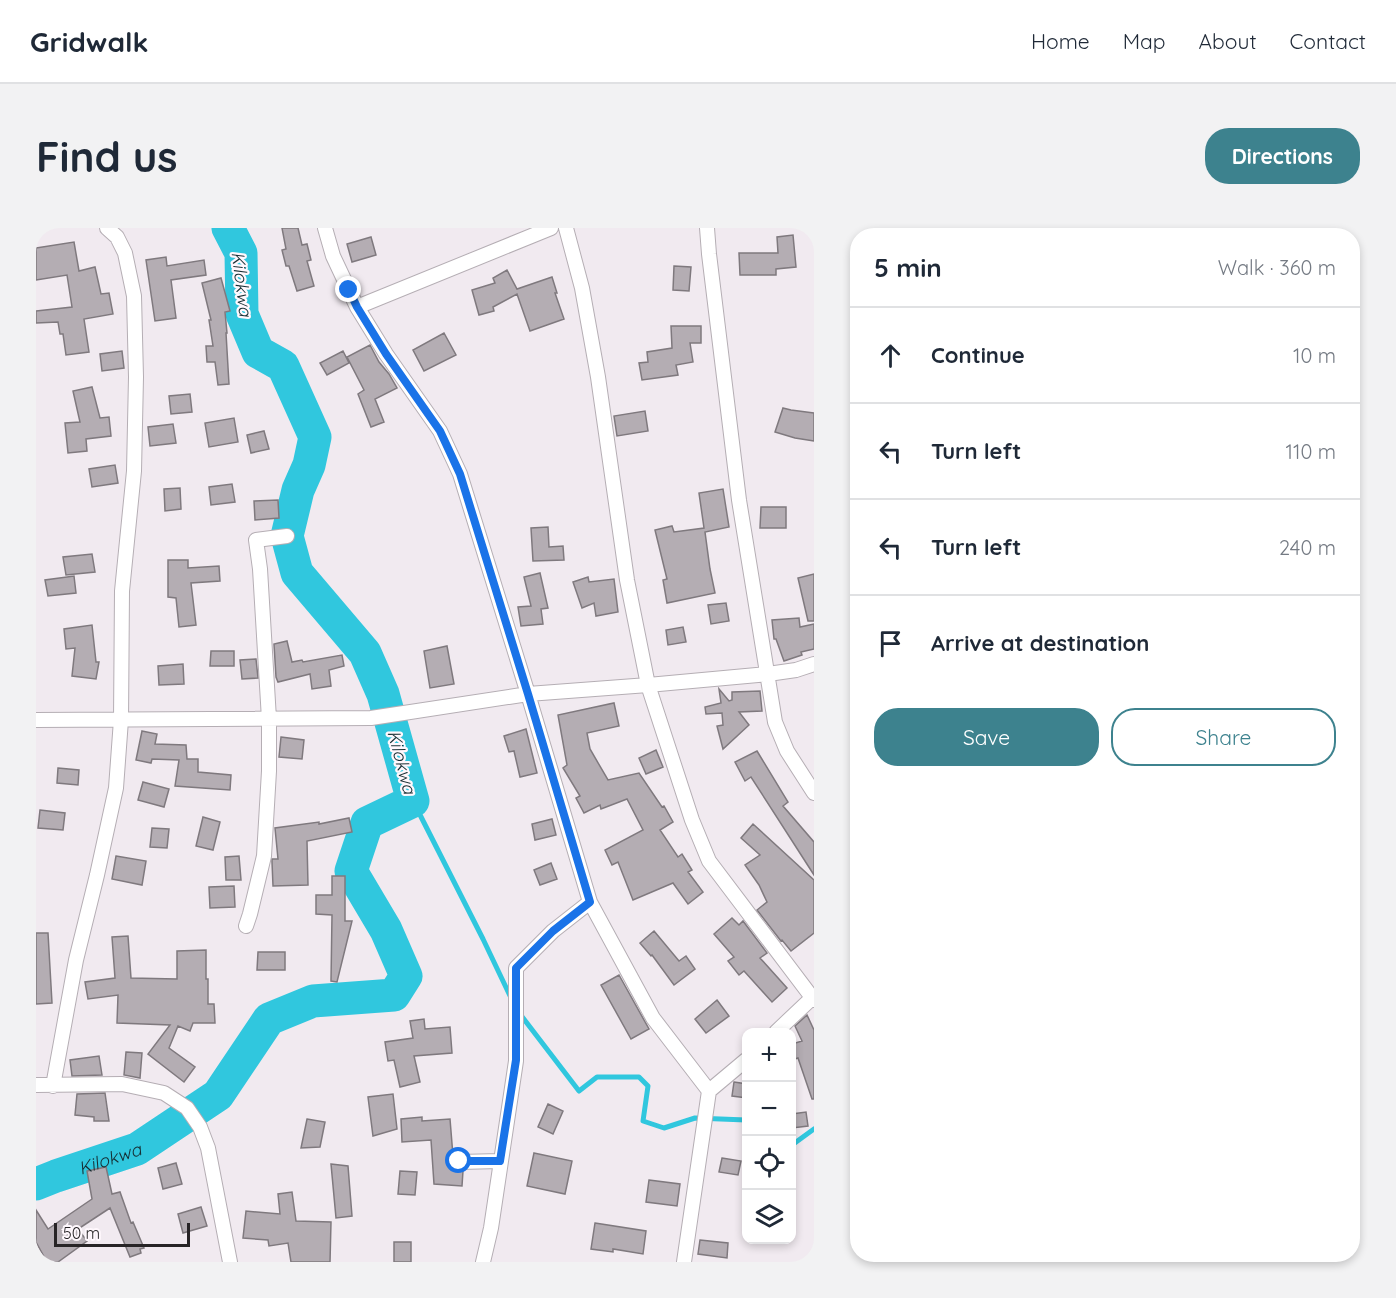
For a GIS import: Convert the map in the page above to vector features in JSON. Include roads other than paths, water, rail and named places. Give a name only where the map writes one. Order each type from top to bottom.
[{"type":"street","points":[[53,1086],[76,960],[116,788],[122,720],[122,591],[134,471],[136,376],[134,296],[125,253],[117,237],[107,228]]},
{"type":"street","points":[[325,228],[333,256],[357,307],[386,354],[440,431],[460,474],[590,902],[653,1018],[709,1091]]},
{"type":"street","points":[[357,307],[551,228]]},
{"type":"street","points":[[566,228],[582,288],[598,377],[627,580],[648,685],[692,820],[709,861],[814,998],[780,1028]]},
{"type":"street","points":[[707,228],[739,500],[775,722],[787,752],[814,793]]},
{"type":"street","points":[[246,926],[264,856],[269,771],[269,719],[260,569],[256,540],[287,536]]},
{"type":"street","points":[[36,720],[371,718],[528,694],[768,674],[796,670],[814,664]]},
{"type":"street","points":[[483,1262],[516,1060],[516,968],[553,931],[590,902]]},
{"type":"street","points":[[684,1262],[709,1091],[742,1064]]},
{"type":"street","points":[[36,1085],[122,1084],[164,1093],[187,1108],[200,1127],[208,1148],[230,1262]]},
{"type":"street","points":[[459,1161],[500,1161]]},
{"type":"waterway","name":"Kilokwa","points":[[36,1184],[137,1149],[218,1095],[269,1019],[313,1001],[394,995],[406,976],[386,930],[351,871],[367,823],[413,801],[383,694],[365,653],[297,573],[287,536],[298,490],[309,465],[315,437],[283,366],[258,352],[242,314],[241,253],[228,228]]},
{"type":"waterway","points":[[413,801],[512,1000]]},
{"type":"waterway","points":[[520,1014],[579,1091],[597,1077],[639,1077],[648,1086],[643,1121],[664,1128],[695,1118],[742,1120]]},
{"type":"waterway","points":[[796,1142],[814,1129]]}]
